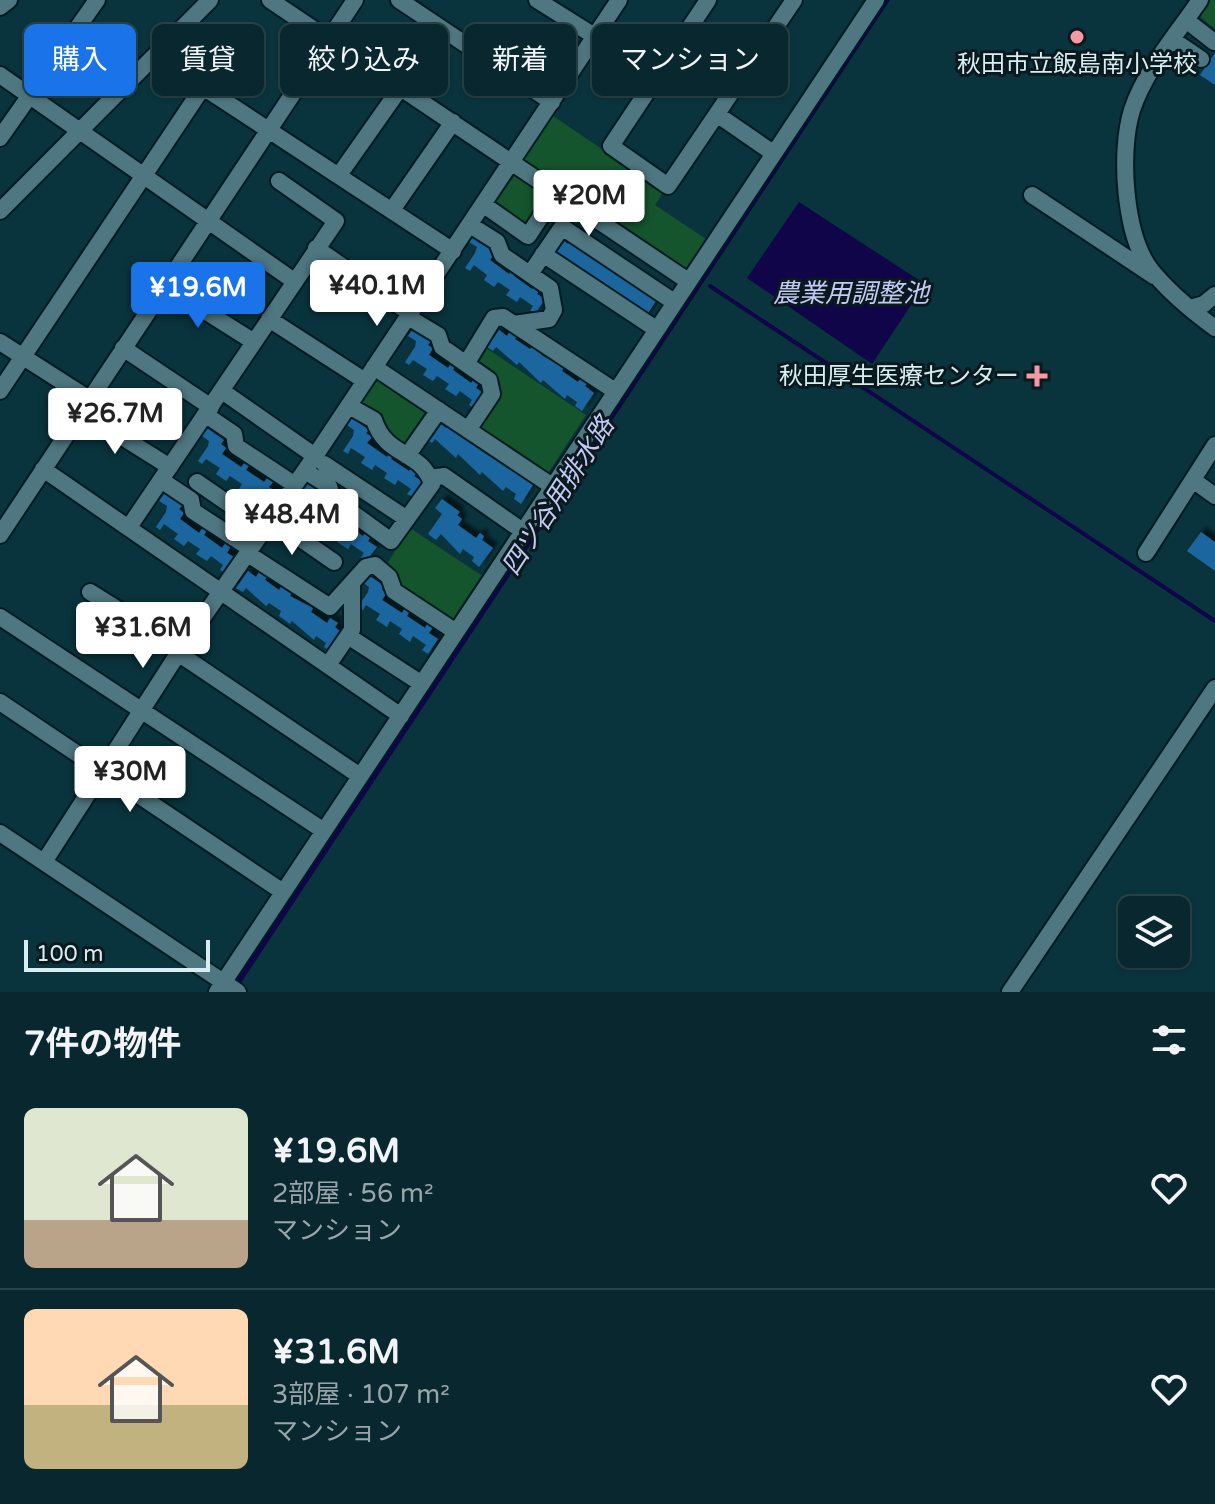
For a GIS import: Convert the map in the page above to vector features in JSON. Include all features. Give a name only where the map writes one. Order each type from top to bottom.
[{"type":"street","points":[[0,7],[9,0]]},
{"type":"street","points":[[80,24],[97,0]]},
{"type":"street","points":[[186,24],[210,0]]},
{"type":"street","points":[[270,0],[307,24]]},
{"type":"street","points":[[340,24],[355,0]]},
{"type":"street","points":[[399,0],[552,102]]},
{"type":"street","points":[[537,0],[592,34]]},
{"type":"street","points":[[603,24],[619,0]]},
{"type":"street","points":[[692,24],[708,0]]},
{"type":"street","points":[[0,833],[228,988],[283,892],[876,0]]},
{"type":"street","points":[[1165,283],[1151,269],[1138,244],[1126,191],[1124,151],[1132,109],[1200,0]]},
{"type":"street","points":[[645,96],[611,146],[668,186],[792,1]]},
{"type":"street","points":[[1186,20],[1214,42]]},
{"type":"street","points":[[1173,40],[1201,59]]},
{"type":"street","points":[[44,862],[180,651],[305,471],[320,460],[349,406],[592,41]]},
{"type":"street","points":[[0,211],[152,59]]},
{"type":"street","points":[[0,75],[24,90]]},
{"type":"street","points":[[0,138],[30,96]]},
{"type":"street","points":[[32,96],[294,281]]},
{"type":"street","points":[[0,391],[197,96]]},
{"type":"street","points":[[218,96],[453,251]]},
{"type":"street","points":[[0,535],[292,96]]},
{"type":"street","points":[[339,175],[395,96]]},
{"type":"street","points":[[414,96],[688,281]]},
{"type":"street","points":[[718,115],[773,153]]},
{"type":"street","points":[[392,210],[453,122]]},
{"type":"street","points":[[129,527],[336,221],[279,181]]},
{"type":"street","points":[[484,205],[528,236],[557,192]]},
{"type":"street","points":[[1032,195],[1165,283],[1206,303],[1215,328]]},
{"type":"street","points":[[470,225],[497,242],[502,255],[550,288],[554,310],[549,319],[514,324]]},
{"type":"street","points":[[530,274],[562,227],[674,302]]},
{"type":"street","points":[[608,258],[622,236]]},
{"type":"street","points":[[316,248],[438,335],[442,347],[489,380],[492,394],[468,430]]},
{"type":"street","points":[[543,254],[656,329]]},
{"type":"street","points":[[164,285],[254,342]]},
{"type":"street","points":[[466,364],[494,318],[503,317],[615,391]]},
{"type":"street","points":[[269,319],[439,410],[552,486]]},
{"type":"street","points":[[0,342],[85,405],[166,473],[191,500],[193,511],[330,607],[350,630],[422,684]]},
{"type":"street","points":[[123,348],[208,411],[234,434],[236,446],[295,485]]},
{"type":"street","points":[[222,391],[407,519]]},
{"type":"street","points":[[305,471],[329,486],[332,498],[391,541],[432,484],[428,470],[380,438],[374,420],[349,406]]},
{"type":"street","points":[[407,456],[439,410]]},
{"type":"street","points":[[1146,553],[1215,445]]},
{"type":"street","points":[[43,469],[401,716]]},
{"type":"street","points":[[430,478],[444,476],[524,532]]},
{"type":"street","points":[[1193,480],[1215,496]]},
{"type":"street","points":[[197,482],[334,562]]},
{"type":"street","points":[[330,607],[366,567],[375,565],[389,577],[394,591],[456,632]]},
{"type":"street","points":[[328,665],[350,630],[352,584]]},
{"type":"street","points":[[90,592],[360,776]]},
{"type":"street","points":[[0,617],[143,708],[324,831]]},
{"type":"street","points":[[1010,992],[1215,688]]},
{"type":"street","points":[[0,702],[283,892]]},
{"type":"green space","points":[[1210,0],[1215,0],[1215,29],[1199,16]]},
{"type":"green space","points":[[550,114],[664,191],[655,205],[709,241],[688,273],[520,159]]},
{"type":"green space","points":[[515,175],[544,196],[525,225],[495,203]]},
{"type":"green space","points":[[483,346],[586,415],[548,473],[479,426],[499,396],[474,361]]},
{"type":"green space","points":[[376,375],[431,411],[407,448],[385,434],[357,404]]},
{"type":"green space","points":[[410,528],[484,577],[453,624],[399,586],[385,567]]},
{"type":"water","name":"四ツ谷用排水路","points":[[882,0],[890,0],[235,992],[222,992]]},
{"type":"water","name":"農業用調整池","points":[[799,202],[925,284],[872,364],[747,278]]},
{"type":"building","points":[[1215,53],[1215,85],[1200,75]]},
{"type":"building","points":[[612,184],[635,200],[631,207],[607,191]]},
{"type":"building","points":[[474,235],[492,247],[489,250],[494,254],[490,260],[509,274],[513,267],[518,270],[514,276],[532,289],[536,283],[541,287],[537,294],[545,299],[535,314],[530,311],[533,306],[520,297],[517,302],[506,295],[510,290],[498,282],[494,287],[484,280],[487,275],[474,265],[470,271],[465,268],[477,247],[469,242]]},
{"type":"building","points":[[573,237],[580,243],[577,247],[591,257],[595,251],[626,275],[623,279],[639,290],[643,285],[650,290],[647,295],[656,301],[644,319],[549,255],[560,238],[568,244]]},
{"type":"building","points":[[413,329],[431,341],[428,345],[433,348],[429,355],[448,368],[453,361],[457,364],[453,370],[471,383],[475,377],[480,381],[476,388],[485,394],[475,409],[469,405],[472,400],[460,391],[456,396],[445,389],[449,384],[437,376],[433,381],[423,375],[427,369],[413,360],[409,365],[405,362],[415,347],[416,341],[408,336]]},
{"type":"building","points":[[511,329],[519,334],[515,339],[530,349],[534,343],[544,350],[541,355],[564,367],[562,371],[578,382],[581,377],[588,382],[585,386],[594,393],[582,411],[575,406],[577,402],[567,395],[565,399],[543,380],[541,383],[519,362],[517,365],[496,347],[493,351],[487,347],[499,330],[507,336]]},
{"type":"building","points":[[352,418],[369,430],[366,433],[372,437],[367,443],[387,457],[391,450],[396,453],[391,459],[409,471],[413,466],[419,470],[414,476],[423,482],[413,497],[407,494],[411,489],[398,480],[395,485],[384,478],[387,473],[375,465],[372,470],[361,463],[365,457],[351,448],[348,454],[343,451],[353,436],[354,430],[347,425]]},
{"type":"building","points":[[438,422],[446,428],[450,422],[458,427],[454,432],[469,442],[473,436],[483,443],[480,448],[503,460],[501,463],[517,474],[520,469],[527,474],[524,479],[533,485],[521,504],[514,499],[516,494],[506,487],[503,491],[458,454],[456,458],[435,439],[432,443],[426,439]]},
{"type":"building","points":[[207,428],[224,440],[221,444],[226,448],[222,454],[241,467],[246,461],[250,464],[246,470],[264,482],[268,477],[274,481],[269,487],[278,493],[268,508],[262,504],[266,499],[253,491],[249,496],[239,489],[242,484],[230,476],[226,481],[216,474],[220,468],[206,459],[202,464],[198,461],[208,446],[209,441],[202,436]]},
{"type":"building","points":[[305,482],[323,494],[320,497],[325,501],[320,507],[340,521],[345,514],[349,517],[345,523],[363,536],[367,530],[372,534],[368,541],[377,547],[366,561],[361,558],[364,553],[351,544],[348,549],[337,542],[340,537],[328,529],[325,534],[315,527],[319,522],[305,512],[301,518],[297,515],[307,500],[308,494],[300,489]]},
{"type":"building","points":[[164,494],[182,506],[179,509],[184,513],[180,519],[199,533],[204,526],[208,529],[204,535],[222,548],[226,542],[231,546],[227,553],[236,558],[226,573],[220,570],[223,565],[211,556],[207,561],[196,554],[200,549],[188,541],[184,546],[174,539],[178,534],[164,524],[160,530],[156,527],[166,512],[167,506],[159,501]]},
{"type":"building","points":[[442,499],[460,512],[457,515],[462,519],[458,525],[476,538],[480,533],[484,536],[482,540],[493,548],[479,567],[472,561],[474,557],[463,549],[460,554],[441,534],[436,540],[428,534],[442,514],[435,508]]},
{"type":"building","points":[[1201,532],[1215,542],[1215,571],[1187,551]]},
{"type":"building","points":[[260,570],[268,575],[265,580],[279,590],[283,584],[293,591],[290,596],[313,608],[311,612],[327,623],[330,618],[338,623],[335,627],[343,634],[331,652],[324,647],[326,643],[316,636],[314,640],[292,621],[290,624],[279,616],[281,611],[269,603],[266,606],[246,588],[243,592],[236,588],[248,571],[256,577]]},
{"type":"building","points":[[367,574],[384,586],[382,590],[387,593],[382,600],[402,613],[406,606],[411,609],[407,616],[425,628],[428,622],[434,626],[429,633],[438,639],[428,654],[422,650],[426,645],[413,636],[410,642],[399,634],[402,629],[390,621],[387,627],[376,620],[380,614],[366,605],[363,610],[358,607],[368,592],[369,587],[362,582]]},
{"type":"waterway","points":[[710,286],[1215,621]]},
{"type":"place","name":"秋田市立飯島南小学校","points":[[1077,37]]},
{"type":"place","name":"秋田厚生医療センター","points":[[1037,376]]}]
